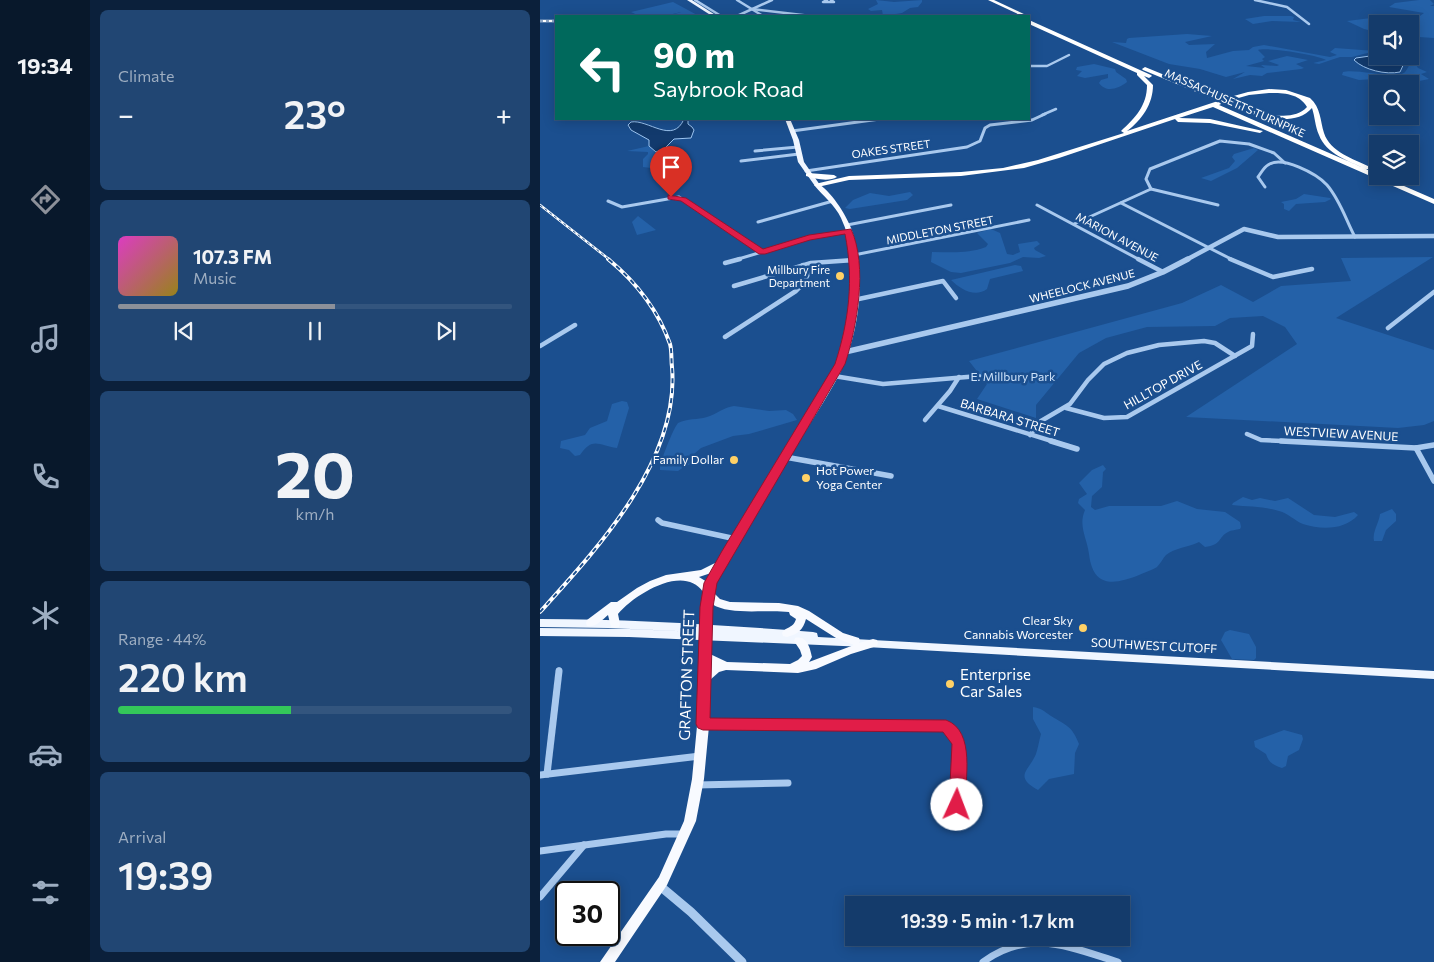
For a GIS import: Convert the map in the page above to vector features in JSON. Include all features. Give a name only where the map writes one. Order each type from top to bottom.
[{"type":"highway","points":[[980,0],[1015,15]]},
{"type":"highway","name":"MASSACHUSETTS TURNPIKE","points":[[990,0],[1023,15]]},
{"type":"highway","name":"MASSACHUSETTS TURNPIKE","points":[[1030,18],[1368,168]]},
{"type":"highway","name":"MASSACHUSETTS TURNPIKE","points":[[1030,22],[1077,43],[1086,44],[1110,58],[1434,202]]},
{"type":"highway","points":[[1110,58],[1142,77],[1147,81],[1150,88],[1138,120],[1126,130],[1110,137]]},
{"type":"highway","points":[[1145,69],[1259,114],[1276,117],[1295,116],[1307,112],[1310,107],[1299,96],[1277,91],[1254,92],[1230,98]]},
{"type":"highway","points":[[817,185],[852,178],[983,172],[1013,168],[1051,159],[1251,91],[1266,89],[1290,92],[1306,98],[1316,108],[1322,136],[1328,144],[1368,168]]},
{"type":"highway","points":[[807,173],[818,177],[842,177],[986,170],[1013,166],[1044,159],[1202,108]]},
{"type":"highway","points":[[1152,125],[1188,120],[1226,123],[1270,134],[1340,161]]},
{"type":"highway","points":[[817,185],[842,177]]},
{"type":"highway","name":"GRAFTON STREET","points":[[607,962],[660,886],[690,821],[697,785],[703,724],[708,592],[720,564],[834,376],[845,352],[854,300],[854,258],[848,228],[833,201],[817,185]]},
{"type":"highway","points":[[1410,185],[1434,195]]},
{"type":"highway","points":[[590,623],[606,614],[632,592],[646,584],[675,576],[697,574],[720,564]]},
{"type":"highway","points":[[615,624],[613,613],[618,605],[635,592],[659,582],[681,577],[691,577],[700,581],[713,600],[727,605],[798,610],[817,620],[844,639]]},
{"type":"highway","points":[[706,618],[723,607],[796,613],[801,618],[799,626],[786,634]]},
{"type":"highway","name":"SOUTHWEST CUTOFF","points":[[844,639],[855,641]]},
{"type":"highway","points":[[789,668],[799,665],[807,657],[805,648],[799,641]]},
{"type":"highway","points":[[705,678],[726,666],[805,668],[855,648],[873,643]]},
{"type":"highway","points":[[706,653],[726,666]]},
{"type":"main road","points":[[689,0],[713,15]]},
{"type":"main road","points":[[787,120],[807,173],[817,185]]},
{"type":"main road","name":"SOUTHWEST CUTOFF","points":[[540,623],[615,624],[844,639]]},
{"type":"main road","name":"SOUTHWEST CUTOFF","points":[[540,632],[629,633],[873,643],[1434,675]]},
{"type":"main road","name":"SOUTHWEST CUTOFF","points":[[855,641],[873,643]]},
{"type":"street","points":[[695,0],[719,15]]},
{"type":"street","points":[[737,0],[761,15]]},
{"type":"street","points":[[739,15],[772,0]]},
{"type":"street","points":[[827,0],[823,2],[829,4],[835,2],[831,0]]},
{"type":"street","points":[[1255,0],[1286,7],[1309,24]]},
{"type":"street","points":[[752,9],[803,15]]},
{"type":"street","points":[[1030,66],[1046,66],[1069,55]]},
{"type":"street","name":"OAKES STREET","points":[[807,173],[967,147],[984,137],[985,128],[990,125],[1032,120],[1056,109]]},
{"type":"street","points":[[792,131],[873,120]]},
{"type":"street","points":[[1151,189],[1146,176],[1150,169],[1220,141],[1249,144],[1274,153],[1285,163],[1308,172],[1326,184],[1355,237]]},
{"type":"street","points":[[755,151],[798,147]]},
{"type":"street","points":[[741,161],[799,154]]},
{"type":"street","points":[[1265,187],[1258,179],[1266,166],[1272,163],[1285,163]]},
{"type":"street","points":[[1074,224],[1151,189],[1218,205]]},
{"type":"street","points":[[608,201],[622,206],[679,197],[762,252]]},
{"type":"street","points":[[758,222],[833,201]]},
{"type":"street","points":[[1121,203],[1208,248],[1273,277],[1312,270]]},
{"type":"street","name":"MARION AVENUE","points":[[1037,205],[1163,272]]},
{"type":"street","points":[[725,263],[848,228],[950,206]]},
{"type":"street","name":"MIDDLETON STREET","points":[[734,286],[803,265],[854,258],[1029,220]]},
{"type":"street","name":"WHEELOCK AVENUE","points":[[845,352],[1118,288],[1163,272],[1244,229],[1274,236],[1434,236]]},
{"type":"street","points":[[725,337],[800,287],[808,274],[803,265]]},
{"type":"street","points":[[854,300],[943,281],[956,298]]},
{"type":"street","points":[[1388,328],[1434,292]]},
{"type":"street","points":[[540,346],[575,325]]},
{"type":"street","name":"HILLTOP DRIVE","points":[[1066,408],[1104,418],[1127,417],[1162,399],[1252,346],[1254,334]]},
{"type":"street","points":[[1030,435],[1044,418],[1066,408],[1094,373],[1110,361],[1127,353],[1159,345],[1204,341],[1214,343],[1235,356]]},
{"type":"street","points":[[834,376],[883,384],[979,376]]},
{"type":"street","points":[[925,420],[938,406],[959,377]]},
{"type":"street","name":"BARBARA STREET","points":[[938,406],[1077,449]]},
{"type":"street","name":"WESTVIEW AVENUE","points":[[1247,434],[1261,440],[1416,448],[1434,445]]},
{"type":"street","points":[[1416,448],[1434,481]]},
{"type":"street","points":[[785,457],[891,476]]},
{"type":"street","points":[[658,520],[662,523],[736,539]]},
{"type":"street","points":[[558,670],[543,774],[700,756]]},
{"type":"street","points":[[703,724],[946,726],[953,732],[960,749],[957,805]]},
{"type":"street","points":[[697,785],[788,784]]},
{"type":"street","points":[[540,851],[666,834],[685,834]]},
{"type":"street","points":[[540,897],[585,845]]},
{"type":"street","points":[[660,886],[691,912],[742,962]]},
{"type":"street","points":[[983,962],[1000,948],[1017,942],[1040,942],[1080,950],[1118,962]]},
{"type":"green space","points":[[876,0],[894,2],[922,0],[918,7],[889,15],[883,15],[882,10],[871,11],[868,9],[878,4]]},
{"type":"green space","points":[[1430,0],[1434,4],[1430,6],[1434,6],[1434,38],[1419,37],[1419,16],[1424,13],[1389,7],[1395,3]]},
{"type":"green space","points":[[673,2],[697,15],[672,15],[681,12],[667,15],[640,15],[631,12]]},
{"type":"green space","points":[[1264,16],[1291,16],[1294,17],[1293,20],[1301,22],[1272,21],[1253,24],[1245,19]]},
{"type":"green space","points":[[1369,18],[1369,30],[1364,29],[1347,21]]},
{"type":"green space","points":[[1187,34],[1212,36],[1185,42],[1189,45],[1215,44],[1206,52],[1207,58],[1233,51],[1249,50],[1253,47],[1264,45],[1330,57],[1337,55],[1330,52],[1335,48],[1369,51],[1369,53],[1352,57],[1340,57],[1319,64],[1313,63],[1326,60],[1292,52],[1263,49],[1258,50],[1265,57],[1262,59],[1264,61],[1246,66],[1265,68],[1261,65],[1277,66],[1279,65],[1268,61],[1287,56],[1308,60],[1296,64],[1304,68],[1301,69],[1233,79],[1245,72],[1226,77],[1200,69],[1169,64],[1112,42],[1126,43],[1129,38]]},
{"type":"green space","points":[[1094,64],[1115,69],[1127,82],[1120,87],[1109,89],[1099,83],[1101,80],[1108,78],[1108,74],[1085,78],[1077,76],[1082,71],[1076,70],[1077,67]]},
{"type":"green space","points":[[1409,65],[1416,65],[1427,72],[1421,74],[1429,79],[1419,81],[1419,75],[1394,75],[1406,71]]},
{"type":"green space","points":[[1349,71],[1394,75],[1369,75],[1369,79],[1359,80],[1342,75],[1343,72]]},
{"type":"green space","points":[[649,146],[655,152],[661,151],[660,163],[651,168],[643,167],[643,159],[648,152],[627,151]]},
{"type":"green space","points":[[1254,148],[1258,150],[1237,168],[1211,181],[1201,178],[1229,168],[1235,161],[1232,157],[1234,154]]},
{"type":"green space","points":[[910,192],[913,195],[907,200],[850,209],[845,208],[853,200],[870,193],[889,196]]},
{"type":"green space","points":[[1304,194],[1331,199],[1325,202],[1296,204],[1289,211],[1284,209],[1284,204],[1281,202],[1296,199]]},
{"type":"green space","points":[[638,216],[656,230],[637,235],[632,222]]},
{"type":"green space","points":[[991,229],[1000,233],[1007,254],[1013,255],[1020,252],[1018,244],[1037,241],[1040,244],[1034,248],[1035,250],[1046,256],[1039,258],[1023,257],[1010,263],[961,273],[951,272],[931,262],[932,252],[966,252],[986,247],[988,244],[977,233]]},
{"type":"green space","name":"E. Millbury Park","points":[[1433,257],[1336,318],[1434,350],[1434,421],[1424,425],[1398,428],[1186,417],[1297,344],[1285,327],[1263,316],[1230,318],[1215,326],[1147,327],[1106,338],[1079,353],[1036,405],[1036,418],[977,399],[987,384],[969,361],[1182,303],[1221,285],[1253,302],[1281,286],[1351,281],[1341,258]]},
{"type":"green space","points":[[1015,265],[1021,266],[1023,271],[990,279],[987,289],[978,293],[968,291],[951,280]]},
{"type":"green space","points":[[622,401],[627,402],[629,408],[617,448],[593,444],[580,455],[575,456],[569,450],[560,448],[561,441],[585,435],[590,428],[607,421],[612,404]]},
{"type":"green space","points":[[734,406],[769,411],[786,410],[793,414],[797,420],[749,434],[733,436],[701,448],[694,454],[695,463],[685,466],[678,471],[660,470],[667,446],[678,423],[685,420],[707,417]]},
{"type":"green space","points":[[1103,465],[1106,469],[1103,472],[1102,487],[1092,496],[1091,507],[1095,510],[1109,506],[1161,506],[1177,501],[1197,509],[1225,512],[1240,522],[1241,527],[1240,529],[1228,532],[1214,545],[1205,547],[1199,542],[1173,551],[1166,555],[1157,567],[1139,575],[1121,581],[1106,581],[1095,573],[1091,565],[1082,521],[1085,510],[1078,503],[1079,499],[1087,494],[1079,483],[1092,470]]},
{"type":"green space","points":[[1243,497],[1252,500],[1260,498],[1275,501],[1288,498],[1314,515],[1335,517],[1354,512],[1358,515],[1353,520],[1340,526],[1317,527],[1303,524],[1285,513],[1273,509],[1232,505]]},
{"type":"green space","points":[[1392,509],[1396,514],[1396,521],[1386,530],[1382,541],[1374,541],[1374,534],[1380,514]]},
{"type":"green space","points":[[1230,630],[1249,634],[1256,647],[1256,658],[1254,660],[1232,659],[1221,640],[1225,632]]},
{"type":"green space","points":[[1033,707],[1042,710],[1068,727],[1074,733],[1079,744],[1075,753],[1074,774],[1049,779],[1038,790],[1026,781],[1025,777],[1025,773],[1036,754],[1041,734],[1033,719]]},
{"type":"green space","points":[[1284,730],[1302,735],[1303,739],[1299,750],[1288,756],[1286,766],[1282,768],[1270,762],[1266,754],[1255,747],[1254,741]]},
{"type":"shaded area","points":[[1369,56],[1369,65],[1403,65],[1400,72],[1388,73],[1363,67],[1354,60]]},
{"type":"shaded area","points":[[683,120],[688,120],[688,124],[694,130],[691,138],[674,139],[665,148],[656,152],[649,146],[649,140],[631,130],[628,125],[631,122],[638,122],[667,131],[679,126]]},
{"type":"railway","points":[[540,21],[555,21]]},
{"type":"railway","points":[[540,205],[610,260]]},
{"type":"railway","points":[[540,612],[586,560],[631,500],[649,469],[663,436],[671,402],[671,350],[665,332],[645,297],[628,277],[608,259]]},
{"type":"place","name":"Millbury Fire Department","points":[[840,276]]},
{"type":"place","name":"Family Dollar","points":[[734,460]]},
{"type":"place","name":"Hot Power Yoga Center","points":[[806,478]]},
{"type":"place","name":"Clear Sky Cannabis Worcester","points":[[1083,628]]},
{"type":"place","name":"Enterprise Car Sales","points":[[950,684]]},
{"type":"route","points":[[671,197],[678,197],[683,200],[762,252],[809,238],[848,231],[854,260],[854,304],[846,348],[840,364],[726,554],[708,592],[705,622],[706,675],[703,724],[946,726],[959,743],[957,805]]}]
